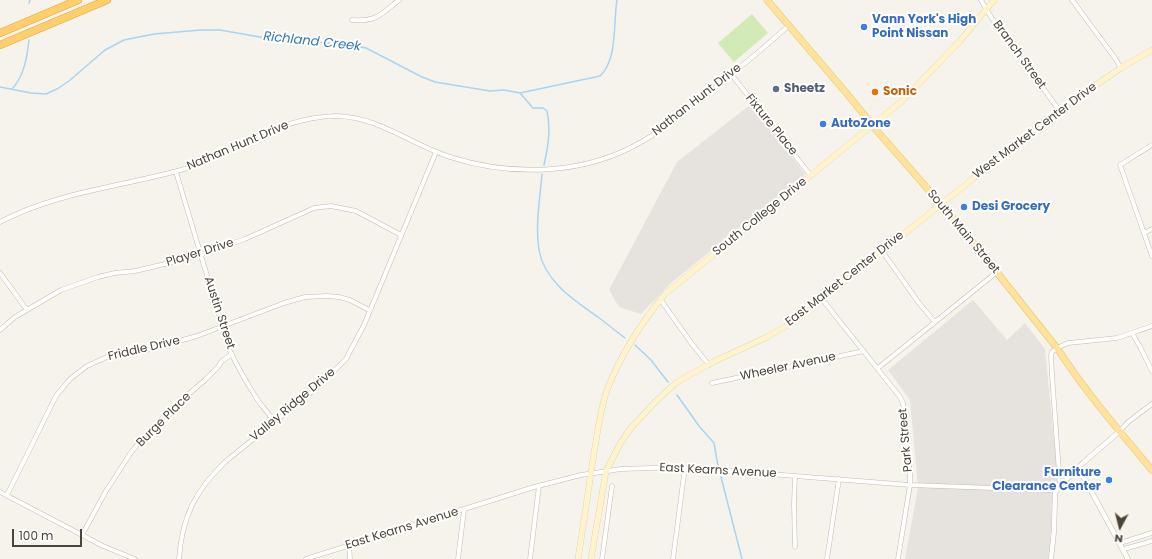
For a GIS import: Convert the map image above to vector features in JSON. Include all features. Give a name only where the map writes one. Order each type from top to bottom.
[{"type":"highway","points":[[0,33],[78,0]]},
{"type":"highway","points":[[0,45],[107,0]]},
{"type":"main road","name":"South Main Street","points":[[767,0],[997,272],[1057,348],[1069,367],[1152,470]]},
{"type":"main road","name":"South College Drive","points":[[578,559],[600,416],[607,391],[623,354],[641,324],[665,294],[902,101],[960,41],[994,0]]},
{"type":"main road","name":"West Market Center Drive","points":[[941,204],[1059,110],[1121,68],[1152,50]]},
{"type":"main road","name":"East Market Center Drive","points":[[591,559],[606,471],[620,444],[630,429],[656,401],[677,382],[772,334],[794,321],[941,204]]},
{"type":"street","points":[[352,20],[366,21],[378,17],[399,0]]},
{"type":"street","name":"Branch Street","points":[[982,0],[991,16],[1059,110]]},
{"type":"street","points":[[1072,0],[1121,68]]},
{"type":"street","name":"Nathan Hunt Drive","points":[[0,222],[28,209],[57,199],[100,188],[176,172],[199,165],[274,129],[304,120],[325,117],[348,117],[367,121],[387,128],[436,152],[472,163],[516,169],[566,168],[602,159],[635,146],[671,123],[789,25]]},
{"type":"street","name":"Fixture Place","points":[[731,74],[811,176]]},
{"type":"street","points":[[1152,145],[1120,165],[1152,256]]},
{"type":"street","name":"Valley Ridge Drive","points":[[179,559],[180,544],[185,520],[192,504],[204,484],[225,462],[320,386],[346,359],[358,337],[436,152]]},
{"type":"street","name":"Austin Street","points":[[176,172],[222,326],[232,354],[242,375],[274,422]]},
{"type":"street","name":"Player Drive","points":[[0,330],[15,317],[61,290],[85,281],[115,273],[135,271],[191,258],[245,239],[308,210],[320,207],[344,208],[356,211],[401,235]]},
{"type":"street","points":[[1144,234],[1152,229]]},
{"type":"street","points":[[882,251],[919,303],[936,322]]},
{"type":"street","points":[[878,368],[997,272]]},
{"type":"street","points":[[0,273],[27,310]]},
{"type":"street","name":"Friddle Drive","points":[[7,495],[56,396],[78,372],[107,357],[164,346],[197,336],[284,302],[317,296],[339,297],[350,300],[369,310]]},
{"type":"street","name":"Park Street","points":[[822,299],[878,368],[900,397],[904,407],[910,485],[898,559]]},
{"type":"street","points":[[660,300],[709,365]]},
{"type":"street","points":[[1060,486],[1051,356],[1057,348],[1068,343],[1100,340],[1132,334],[1152,326]]},
{"type":"street","points":[[1132,334],[1152,371]]},
{"type":"street","name":"Wheeler Avenue","points":[[712,383],[864,351]]},
{"type":"street","name":"Burge Place","points":[[82,536],[106,491],[141,440],[170,410],[209,376],[222,361],[232,354]]},
{"type":"street","points":[[1051,559],[1054,530],[1055,493],[1084,462],[1120,431],[1128,422],[1152,404]]},
{"type":"street","points":[[673,559],[685,467]]},
{"type":"street","name":"East Kearns Avenue","points":[[306,559],[539,486],[590,474],[621,469],[685,467],[910,485],[1050,490],[1060,486]]},
{"type":"street","points":[[1077,470],[1083,476],[1124,549],[1128,559]]},
{"type":"street","points":[[795,476],[795,547]]},
{"type":"street","points":[[827,559],[839,479]]},
{"type":"street","points":[[530,559],[539,486]]},
{"type":"street","points":[[602,559],[612,486]]},
{"type":"street","points":[[0,492],[82,536],[135,559]]},
{"type":"street","points":[[458,559],[464,510]]},
{"type":"street","points":[[1120,543],[1152,533]]},
{"type":"street","points":[[1124,549],[1152,541]]},
{"type":"street","points":[[349,545],[350,559]]},
{"type":"shaded area","points":[[751,104],[805,174],[671,283],[641,314],[619,307],[609,290],[677,162]]},
{"type":"shaded area","points":[[973,300],[1007,340],[1025,323],[1045,349],[1058,480],[1052,494],[1051,531],[1048,559],[905,559],[918,487],[910,400],[888,370]]},
{"type":"green space","points":[[752,14],[768,33],[734,62],[718,43]]},
{"type":"waterway","name":"Richland Creek","points":[[0,87],[31,93],[46,94],[69,81],[105,50],[124,40],[154,34],[220,30],[277,40],[346,44],[366,48],[422,77],[435,82],[490,91],[504,90],[520,93],[600,76],[606,69],[610,60],[614,40],[617,0]]},
{"type":"waterway","points":[[12,89],[22,73],[26,60],[29,40]]},
{"type":"waterway","points":[[520,93],[533,108],[543,108],[547,111],[549,125],[547,152],[544,165]]},
{"type":"waterway","points":[[542,174],[538,212],[538,241],[542,261],[547,271],[554,281],[571,297],[625,338]]},
{"type":"waterway","points":[[635,345],[651,360],[668,382]]},
{"type":"waterway","points":[[677,395],[699,426],[714,443],[718,466]]},
{"type":"waterway","points":[[721,477],[742,559]]},
{"type":"place","name":"Vann York's High Point Nissan","points":[[864,27]]},
{"type":"place","name":"Sheetz","points":[[776,89]]},
{"type":"place","name":"Sonic","points":[[875,92]]},
{"type":"place","name":"AutoZone","points":[[823,124]]},
{"type":"place","name":"Desi Grocery","points":[[964,207]]},
{"type":"place","name":"Furniture Clearance Center","points":[[1109,480]]}]
